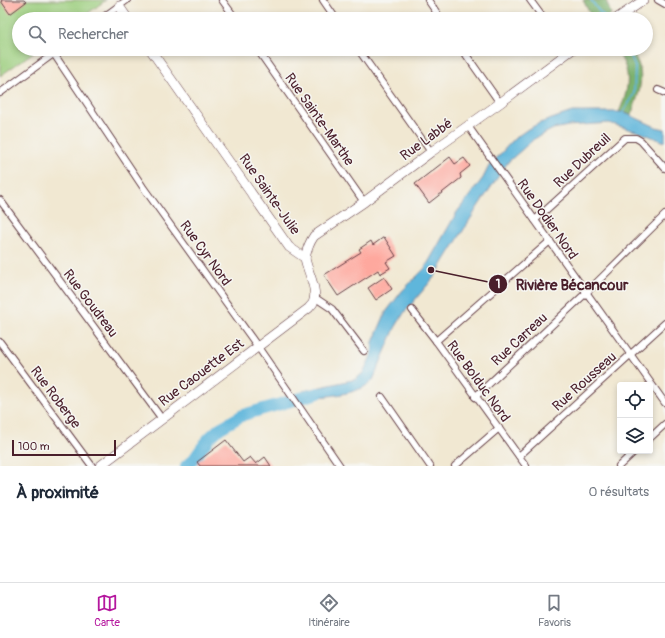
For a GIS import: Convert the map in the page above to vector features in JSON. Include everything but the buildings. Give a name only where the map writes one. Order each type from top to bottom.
[{"type":"street","points":[[111,12],[127,0]]},
{"type":"street","points":[[222,0],[231,12]]},
{"type":"street","points":[[323,0],[331,12]]},
{"type":"street","points":[[428,0],[436,12]]},
{"type":"street","points":[[530,0],[539,12]]},
{"type":"street","points":[[626,12],[644,0]]},
{"type":"street","points":[[658,0],[665,4]]},
{"type":"street","points":[[119,6],[123,12]]},
{"type":"street","points":[[0,93],[51,56]]},
{"type":"street","name":"Rue Cyr Nord","points":[[55,56],[143,188],[258,346],[340,466]]},
{"type":"street","name":"Rue Sainte-Julie","points":[[155,56],[289,247],[305,258]]},
{"type":"street","name":"Rue Sainte-Marthe","points":[[262,56],[364,202]]},
{"type":"street","points":[[363,56],[431,152]]},
{"type":"street","points":[[467,56],[500,103]]},
{"type":"street","name":"Rue Labbé","points":[[305,258],[310,242],[314,236],[364,202],[500,103],[561,56]]},
{"type":"street","points":[[658,90],[665,93]]},
{"type":"street","name":"Rue Dodier Nord","points":[[468,126],[665,403]]},
{"type":"street","name":"Rue Dubreuil","points":[[535,220],[625,138],[636,138],[641,140],[665,168]]},
{"type":"street","name":"Rue Goudreau","points":[[0,200],[162,419]]},
{"type":"street","name":"Rue Carreau","points":[[475,396],[586,293],[665,215]]},
{"type":"street","points":[[436,341],[550,241]]},
{"type":"street","points":[[305,258],[314,290],[314,297],[332,309],[364,351]]},
{"type":"street","name":"Rue Caouette Est","points":[[100,466],[309,308],[313,303],[314,297]]},
{"type":"street","name":"Rue Bolduc Nord","points":[[412,310],[526,466]]},
{"type":"street","name":"Rue Rousseau","points":[[519,456],[665,322]]},
{"type":"street","name":"Rue Roberge","points":[[0,342],[92,466]]},
{"type":"street","points":[[382,397],[430,466]]},
{"type":"street","points":[[653,435],[665,424]]},
{"type":"street","points":[[455,466],[499,428]]},
{"type":"street","points":[[619,466],[632,454]]},
{"type":"green space","points":[[0,0],[106,0],[90,12],[12,12],[12,56],[28,56],[0,76]]},
{"type":"green space","points":[[583,0],[606,0],[610,12],[589,12]]},
{"type":"green space","points":[[620,56],[634,56],[638,63],[641,76],[636,103],[631,115],[619,112],[627,86],[627,75]]},
{"type":"water","points":[[572,112],[623,112],[656,127],[665,129],[665,142],[609,123],[568,126],[553,129],[534,139],[508,162],[479,205],[435,276],[404,313],[395,328],[373,380],[367,385],[350,392],[331,396],[304,398],[303,391],[356,379],[363,373],[372,354],[373,342],[386,312],[402,291],[425,268],[457,212],[483,178],[489,166],[515,138],[528,129],[540,123]]},
{"type":"waterway","points":[[591,0],[600,12]]},
{"type":"waterway","points":[[623,113],[634,94],[635,67],[630,56]]},
{"type":"waterway","points":[[186,466],[194,459],[209,438],[220,428],[243,415],[318,393]]},
{"type":"place","name":"Rivière Bécancour","points":[[431,270]]}]
